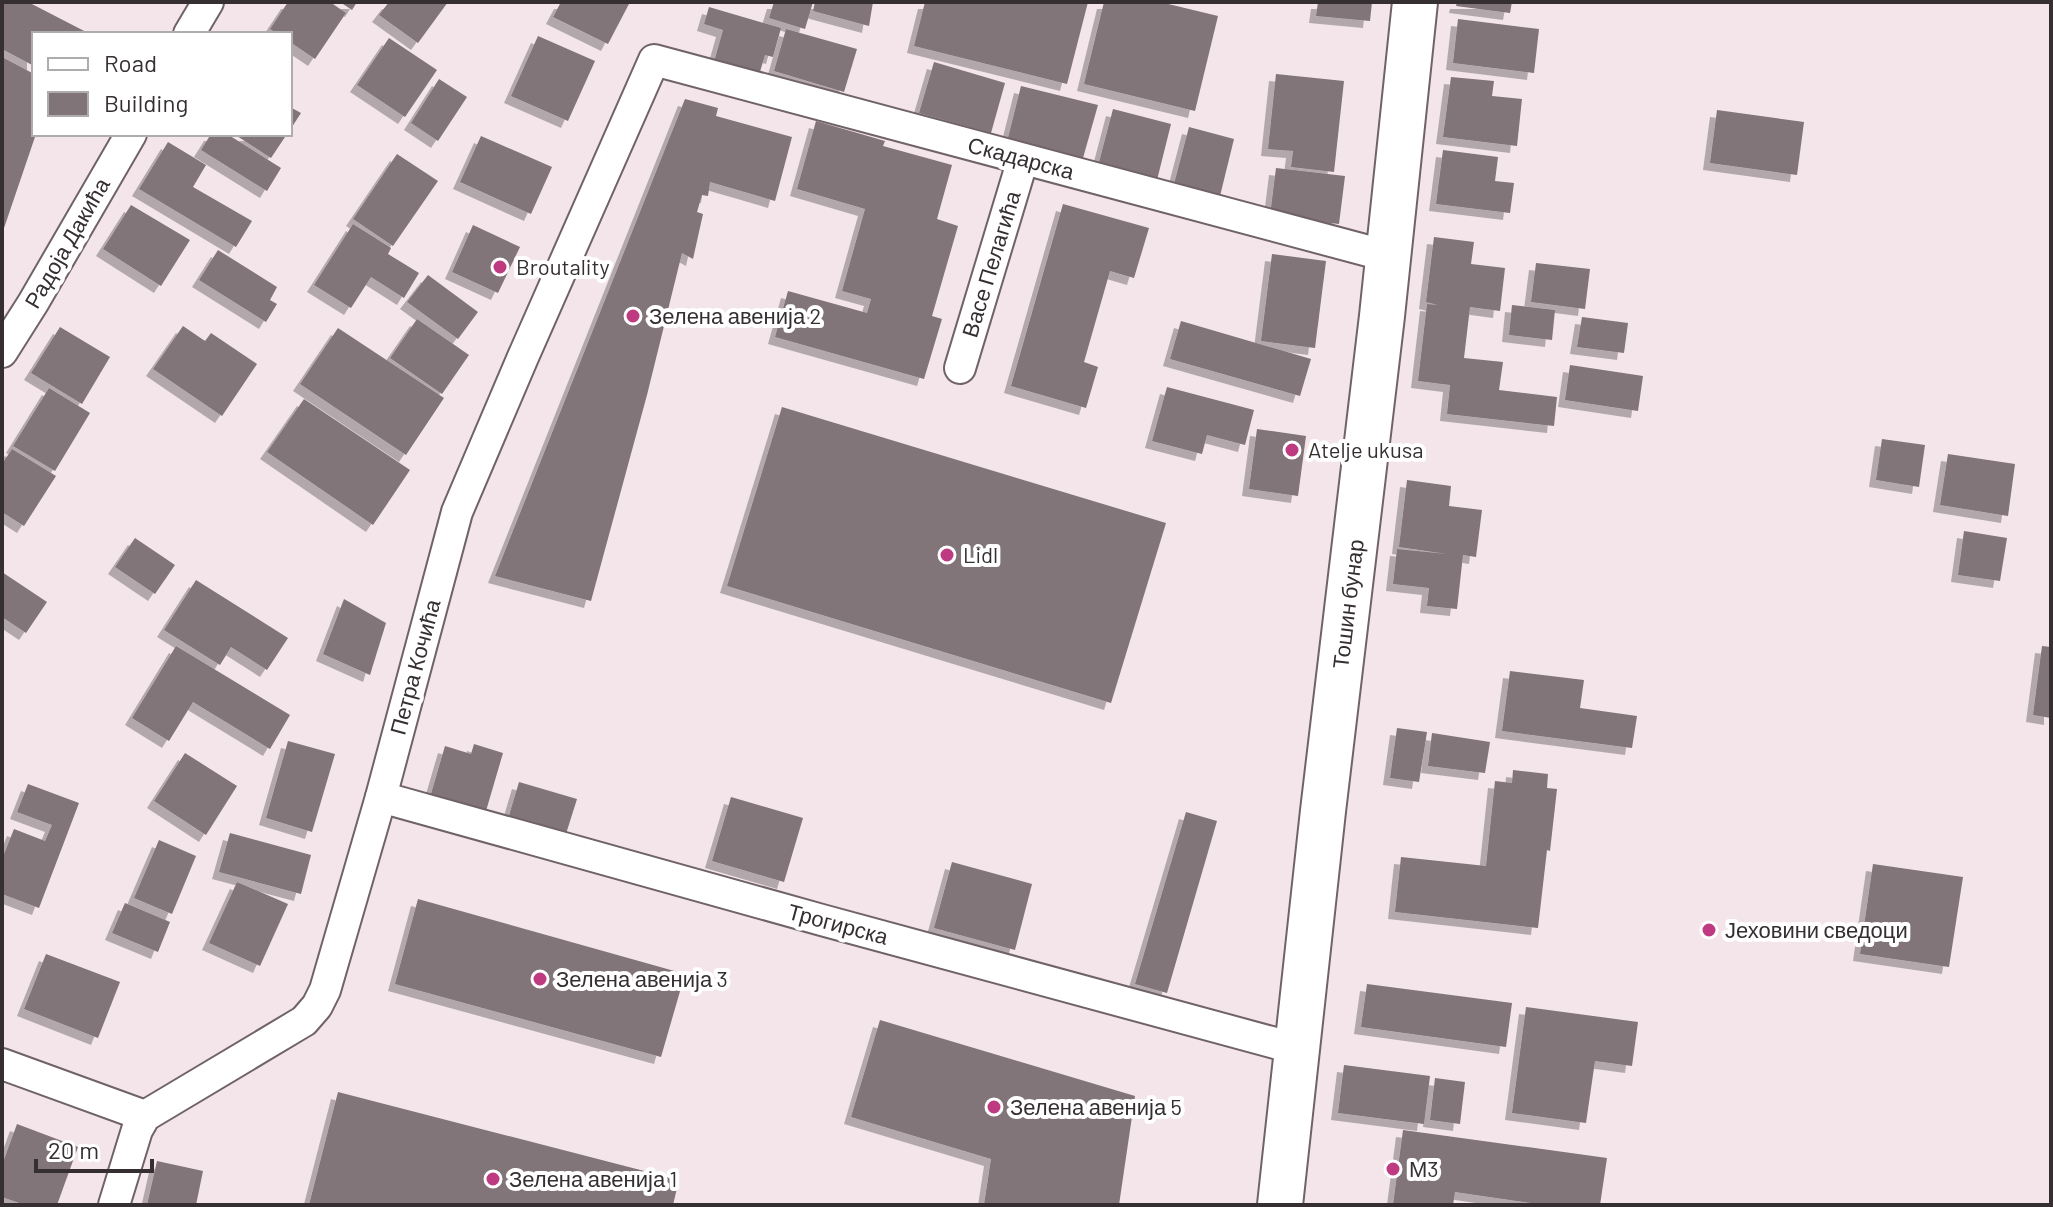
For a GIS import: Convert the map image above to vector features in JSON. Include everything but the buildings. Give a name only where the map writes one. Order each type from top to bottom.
[{"type":"main road","name":"Тошин бунар","points":[[1280,1205],[1415,2]]},
{"type":"street","points":[[190,32],[208,2]]},
{"type":"street","name":"Скадарска","points":[[654,60],[1387,256]]},
{"type":"street","name":"Петра Кочића","points":[[145,1116],[304,1021],[325,990],[381,797],[457,512],[654,60]]},
{"type":"street","name":"Радоја Дакића","points":[[2,352],[130,136]]},
{"type":"street","name":"Васе Пелагића","points":[[960,368],[1023,159]]},
{"type":"street","name":"Трогирска","points":[[381,797],[1297,1049]]},
{"type":"street","points":[[2,1064],[145,1116],[137,1130],[114,1205]]},
{"type":"place","name":"Broutality","points":[[500,267]]},
{"type":"place","name":"Зелена авенија 2","points":[[633,316]]},
{"type":"place","name":"Atelje ukusa","points":[[1292,450]]},
{"type":"place","name":"Lidl","points":[[947,555]]},
{"type":"place","name":"Јеховини сведоци","points":[[1709,930]]},
{"type":"place","name":"Зелена авенија 3","points":[[540,979]]},
{"type":"place","name":"Зелена авенија 5","points":[[994,1107]]},
{"type":"place","name":"М3","points":[[1393,1169]]},
{"type":"place","name":"Зелена авенија 1","points":[[493,1179]]}]
